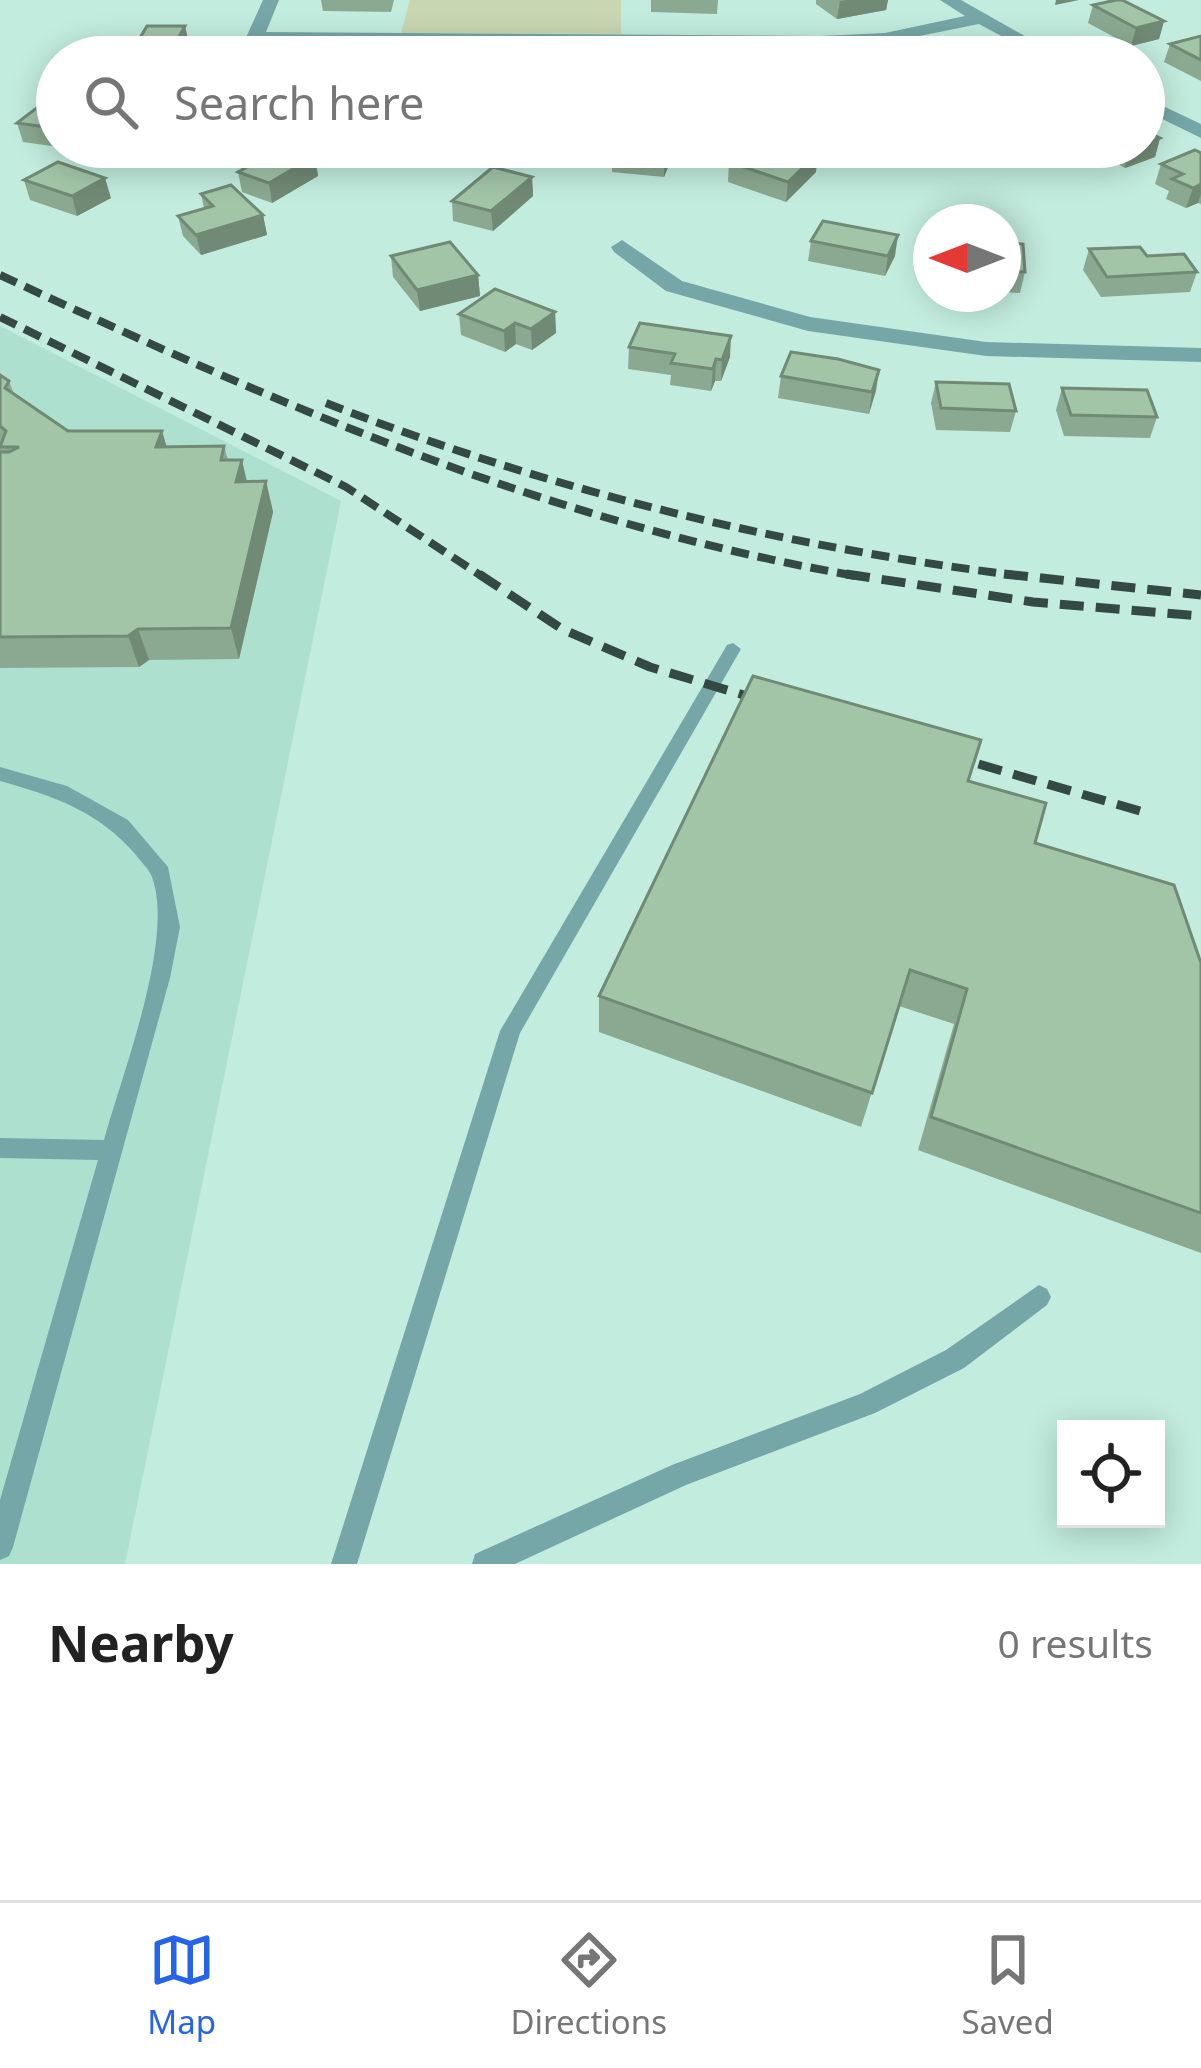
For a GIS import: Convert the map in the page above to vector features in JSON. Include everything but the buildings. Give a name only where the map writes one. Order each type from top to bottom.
[{"type":"street","points":[[256,36],[272,0]]},
{"type":"street","points":[[949,0],[1015,36]]},
{"type":"street","points":[[895,36],[982,18]]},
{"type":"street","points":[[1165,114],[1201,132]]},
{"type":"street","points":[[622,247],[674,286],[808,324],[986,350],[1201,355]]},
{"type":"lane","points":[[344,1564],[510,1031],[733,649]]},
{"type":"lane","points":[[0,774],[61,791],[121,825],[161,872],[170,927],[160,978],[0,1547]]},
{"type":"lane","points":[[0,1148],[112,1150]]},
{"type":"lane","points":[[485,1564],[681,1474],[866,1404],[955,1359],[1040,1297]]},
{"type":"shaded area","points":[[410,0],[621,0],[621,34],[401,33]]},
{"type":"shaded area","points":[[0,326],[341,501],[125,1564],[0,1564]]},
{"type":"railway","points":[[0,275],[211,371],[420,456],[635,526],[850,575]]},
{"type":"railway","points":[[0,317],[346,487],[483,577]]},
{"type":"railway","points":[[326,403],[498,464],[672,512],[850,550],[1021,576]]},
{"type":"railway","points":[[479,574],[562,629],[650,667],[777,705]]},
{"type":"railway","points":[[1004,574],[1021,576]]},
{"type":"railway","points":[[850,575],[1033,602],[1201,616]]},
{"type":"railway","points":[[850,575],[862,577]]},
{"type":"railway","points":[[1021,576],[1201,595]]},
{"type":"railway","points":[[1021,576],[1030,577]]},
{"type":"railway","points":[[944,754],[1140,811]]}]
